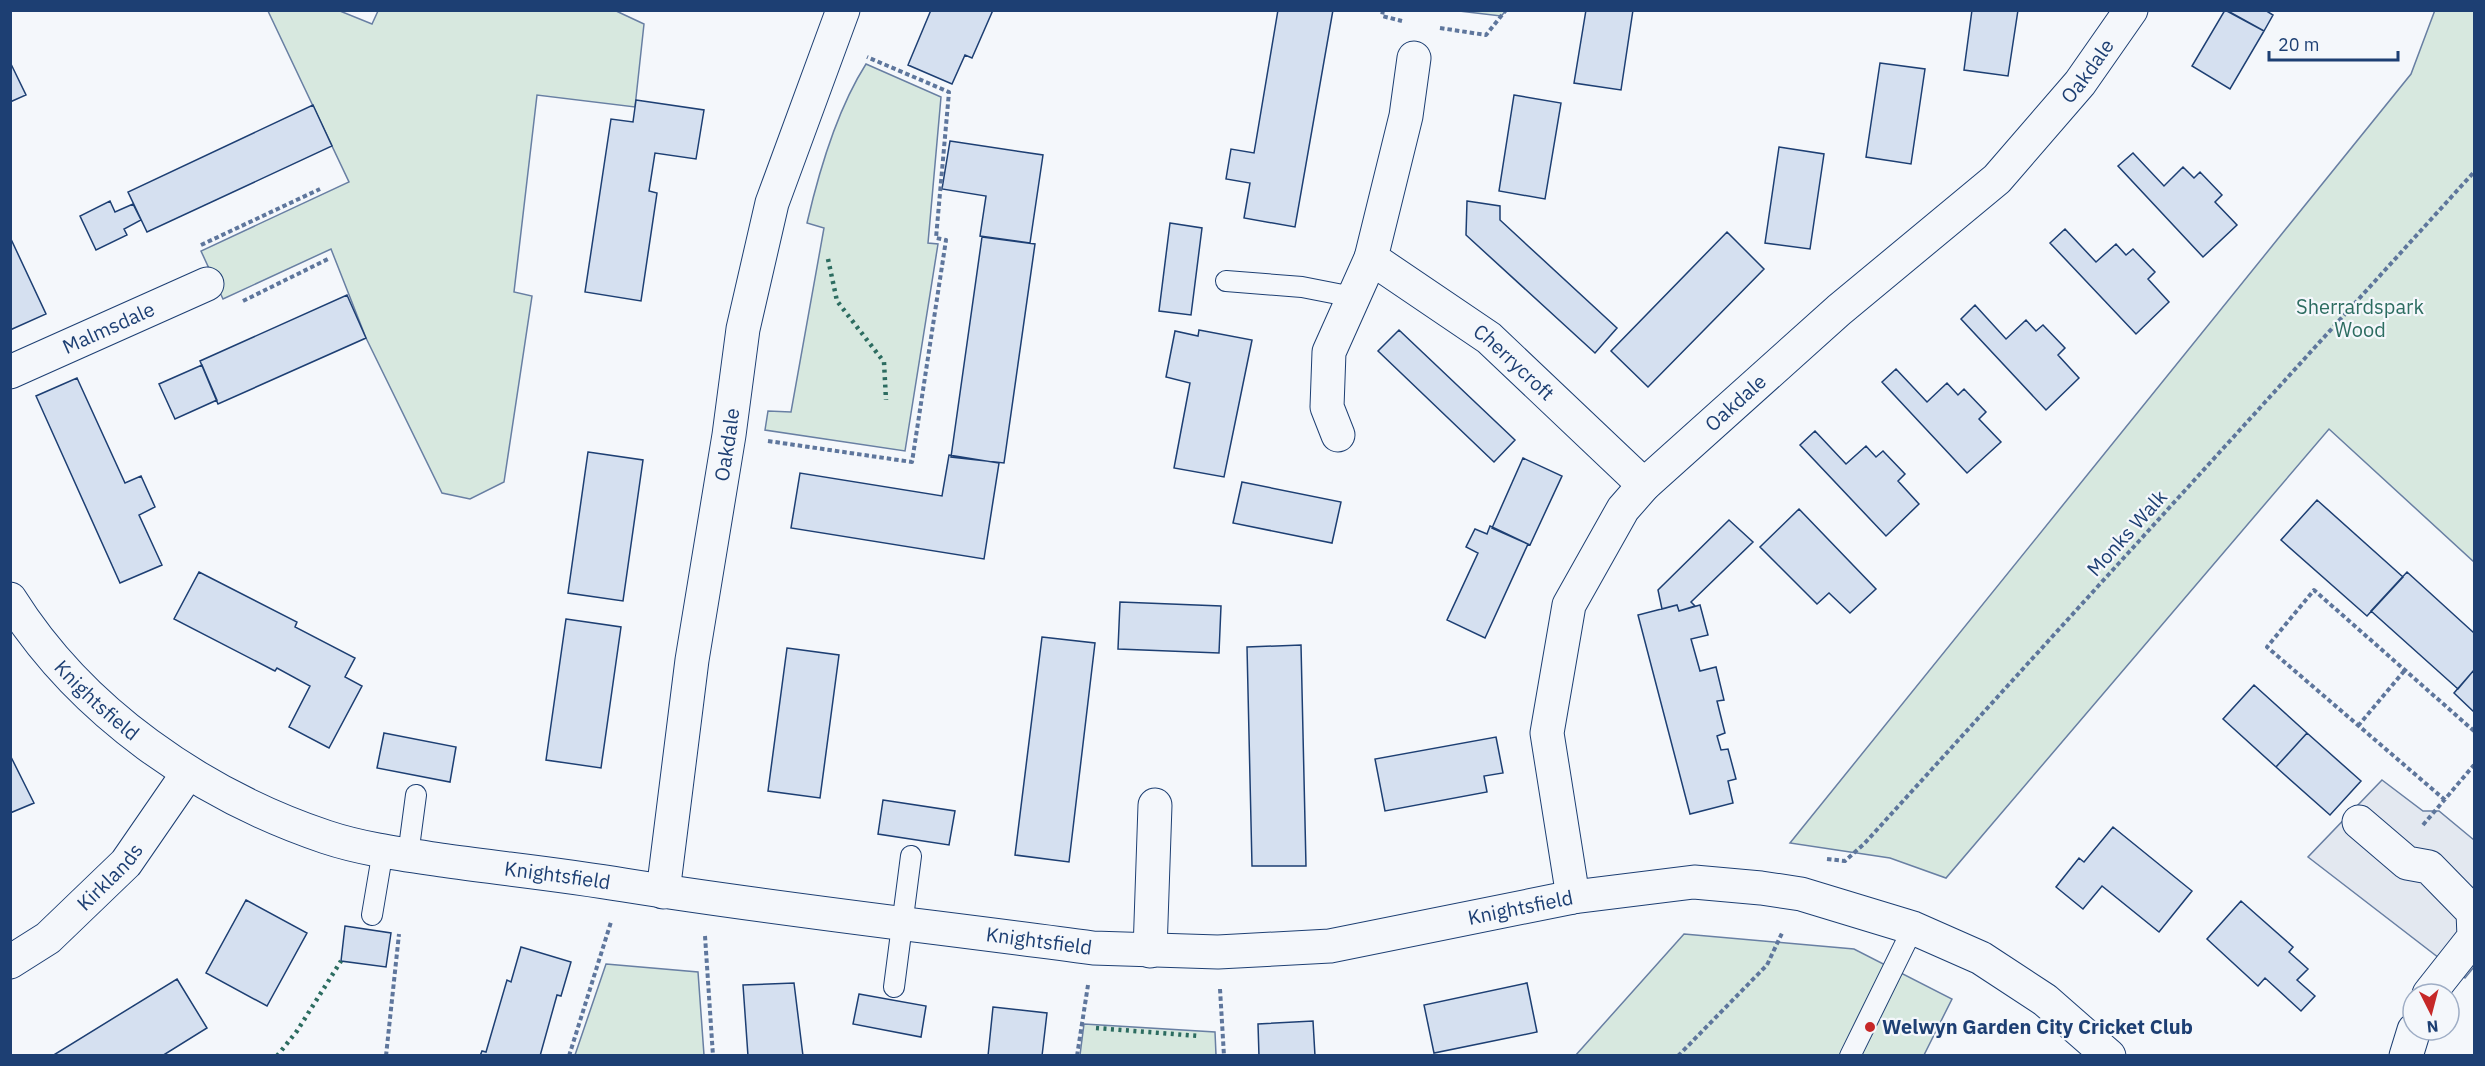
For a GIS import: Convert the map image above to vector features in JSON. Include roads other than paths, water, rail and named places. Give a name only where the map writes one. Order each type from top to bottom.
[{"type":"street","name":"Oakdale","points":[[663,892],[692,660],[729,435],[742,329],[772,203],[843,10]]},
{"type":"street","name":"Oakdale","points":[[1573,897],[1547,733],[1569,605],[1623,509],[1644,485],[1839,310],[1997,180],[2080,83],[2131,10]]},
{"type":"street","points":[[1338,435],[1327,407],[1329,352],[1371,258],[1406,116],[1414,58]]},
{"type":"street","name":"Cherrycroft","points":[[1371,258],[1489,338],[1644,485]]},
{"type":"street","name":"Malmsdale","points":[[10,372],[207,284]]},
{"type":"street","name":"Knightsfield","points":[[10,599],[22,617],[80,686],[132,731],[188,773],[247,805],[327,837],[395,853],[622,884],[663,892],[1093,948],[1150,951],[1218,952],[1330,946],[1573,897],[1694,882],[1801,894],[1913,928],[1981,958],[2045,1000],[2109,1056]]},
{"type":"street","name":"Kirklands","points":[[10,962],[48,938],[126,863],[188,773]]},
{"type":"street","points":[[1150,951],[1155,805]]},
{"type":"street","points":[[2359,822],[2407,863],[2429,867],[2473,912],[2474,937],[2438,982]]},
{"type":"lane","points":[[1226,281],[1302,287],[1353,297]]},
{"type":"lane","points":[[372,915],[416,795]]},
{"type":"lane","points":[[894,987],[911,855]]},
{"type":"lane","points":[[1850,1056],[1913,928]]},
{"type":"place","name":"Welwyn Garden City Cricket Club","points":[[1870,1027]]},
{"type":"park label","name":"Sherrardspark Wood","points":[[2360,318]]}]
